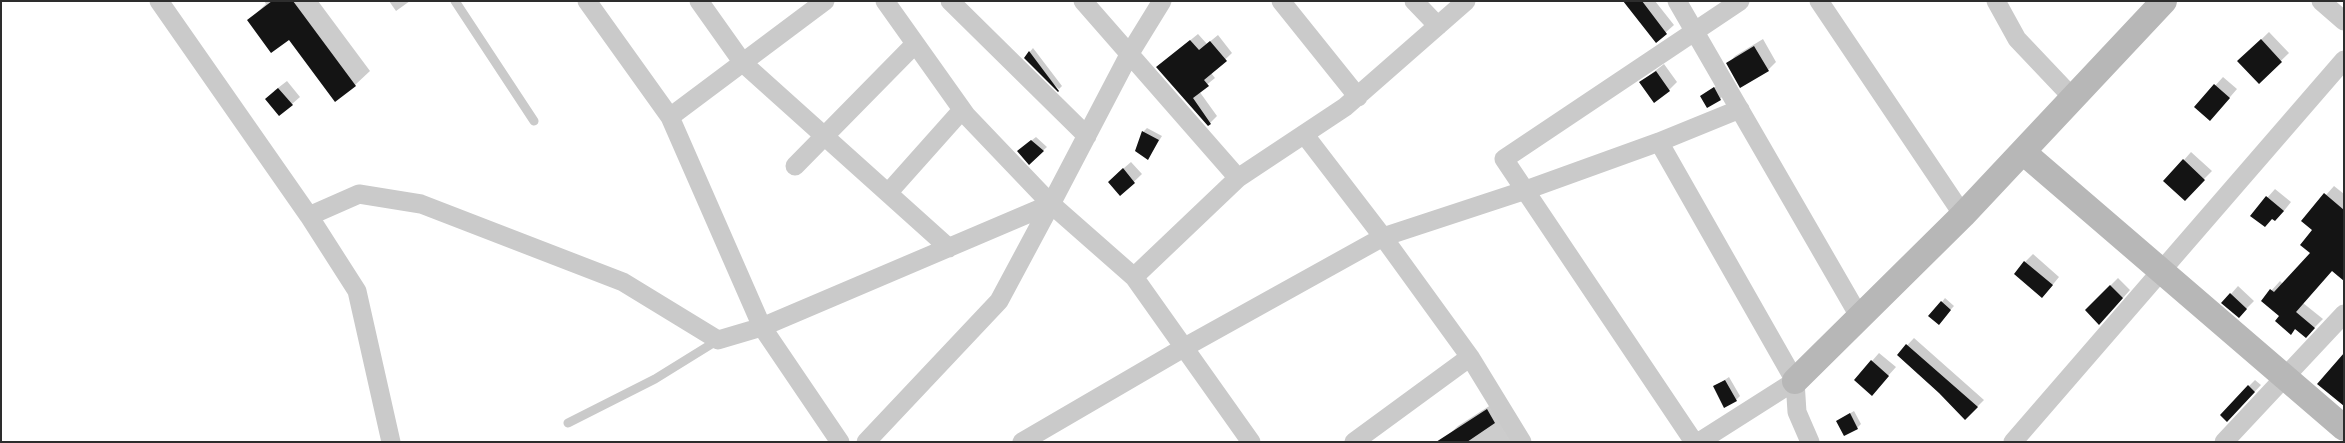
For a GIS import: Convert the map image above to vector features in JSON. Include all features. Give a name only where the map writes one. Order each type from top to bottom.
[{"type":"street","points":[[159,1],[309,216],[358,291],[391,442]]},
{"type":"street","points":[[587,1],[670,117],[762,327],[840,442]]},
{"type":"street","points":[[699,1],[743,63],[949,248]]},
{"type":"street","points":[[670,117],[824,1]]},
{"type":"street","points":[[885,1],[962,110],[1051,204],[1134,278],[1251,442]]},
{"type":"street","points":[[950,1],[1087,136]]},
{"type":"street","points":[[1083,1],[1130,52],[1238,178]]},
{"type":"street","points":[[866,442],[999,301],[1130,52],[1162,1]]},
{"type":"street","points":[[1281,1],[1358,97]]},
{"type":"street","points":[[1414,1],[1438,26]]},
{"type":"street","points":[[1134,278],[1238,178],[1345,108],[1466,1]]},
{"type":"street","points":[[1677,1],[1860,316]]},
{"type":"street","points":[[1694,442],[1504,159],[1740,1]]},
{"type":"street","points":[[1819,1],[1963,215]]},
{"type":"street","points":[[1996,1],[2017,39],[2072,98]]},
{"type":"street","points":[[1699,442],[1795,380],[1963,215],[2164,1]]},
{"type":"street","points":[[2321,1],[2344,21]]},
{"type":"street","points":[[794,166],[915,44]]},
{"type":"street","points":[[2013,442],[2344,60]]},
{"type":"street","points":[[1022,442],[1185,347],[1383,238],[1526,190],[1659,142],[1740,109]]},
{"type":"street","points":[[888,193],[962,110]]},
{"type":"street","points":[[1304,134],[1470,357],[1522,442]]},
{"type":"street","points":[[1659,142],[1795,380],[1797,412],[1810,442]]},
{"type":"street","points":[[2023,152],[2344,428]]},
{"type":"street","points":[[309,216],[359,194],[421,204],[624,282],[718,340],[762,327],[1051,204]]},
{"type":"street","points":[[2224,442],[2344,314]]},
{"type":"street","points":[[1354,442],[1470,357]]},
{"type":"lane","points":[[455,1],[534,121]]},
{"type":"lane","points":[[568,423],[655,380],[718,340]]},
{"type":"building","points":[[272,1],[293,1],[356,86],[335,102],[289,40],[271,53],[247,20]]},
{"type":"building","points":[[1623,1],[1642,1],[1667,34],[1656,43]]},
{"type":"building","points":[[2261,39],[2282,62],[2259,84],[2237,61]]},
{"type":"building","points":[[1190,40],[1199,50],[1210,41],[1227,61],[1204,80],[1209,86],[1193,98],[1211,124],[1208,126],[1156,67]]},
{"type":"building","points":[[1754,46],[1769,71],[1740,88],[1726,63]]},
{"type":"building","points":[[1029,51],[1059,91],[1058,92],[1024,58]]},
{"type":"building","points":[[1656,71],[1670,91],[1654,103],[1639,82]]},
{"type":"building","points":[[2214,84],[2230,98],[2210,121],[2194,107]]},
{"type":"building","points":[[1714,87],[1721,100],[1707,108],[1700,96]]},
{"type":"building","points":[[278,88],[293,105],[279,116],[265,99]]},
{"type":"building","points":[[1142,131],[1159,140],[1148,160],[1135,151]]},
{"type":"building","points":[[1031,140],[1044,151],[1029,165],[1017,151]]},
{"type":"building","points":[[2183,159],[2205,180],[2185,201],[2163,181]]},
{"type":"building","points":[[1123,168],[1135,183],[1120,196],[1108,182]]},
{"type":"building","points":[[2324,193],[2344,210],[2344,281],[2332,271],[2296,312],[2315,328],[2306,338],[2295,329],[2291,335],[2275,321],[2279,316],[2261,301],[2270,289],[2274,292],[2310,253],[2300,245],[2312,230],[2301,221]]},
{"type":"building","points":[[2266,196],[2284,211],[2275,221],[2272,219],[2265,227],[2250,216]]},
{"type":"building","points":[[2024,261],[2053,285],[2042,298],[2014,274]]},
{"type":"building","points":[[2110,285],[2123,298],[2099,325],[2085,310]]},
{"type":"building","points":[[2230,293],[2247,309],[2239,318],[2221,303]]},
{"type":"building","points":[[1941,301],[1951,310],[1939,325],[1928,316]]},
{"type":"building","points":[[1906,344],[1978,407],[1965,420],[1939,393],[1897,355]]},
{"type":"building","points":[[2344,353],[2344,406],[2317,384]]},
{"type":"building","points":[[1871,360],[1889,376],[1872,396],[1854,380]]},
{"type":"building","points":[[1725,380],[1737,401],[1724,408],[1713,386]]},
{"type":"building","points":[[2248,385],[2255,392],[2227,422],[2220,415]]},
{"type":"building","points":[[1487,409],[1495,423],[1467,442],[1436,442]]},
{"type":"building","points":[[1850,413],[1858,429],[1844,436],[1836,421]]}]
